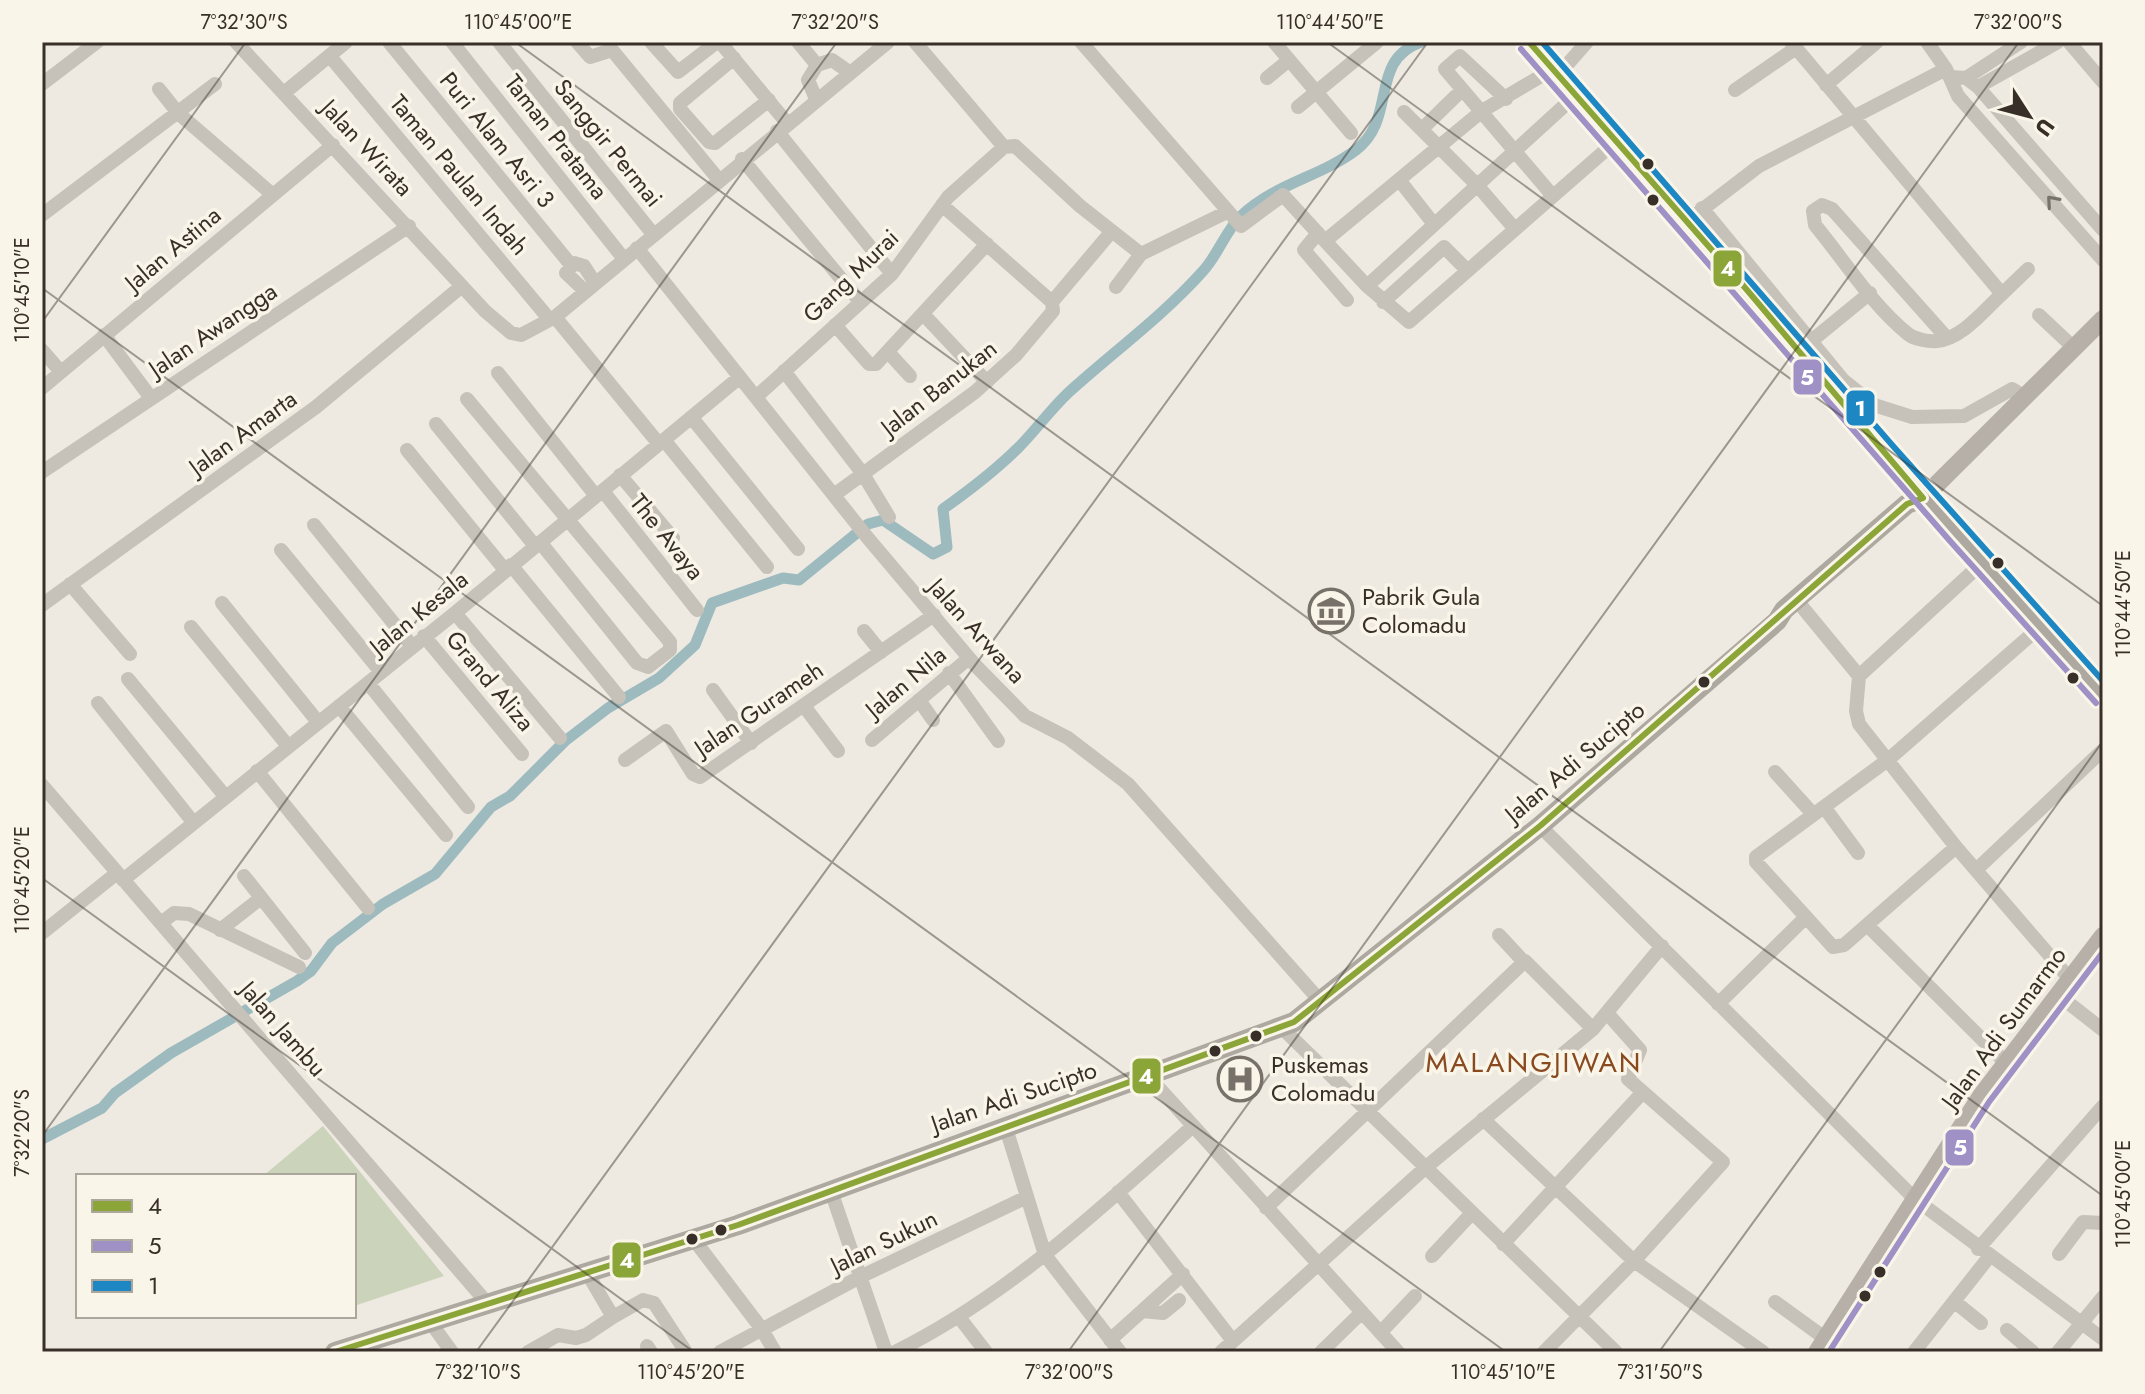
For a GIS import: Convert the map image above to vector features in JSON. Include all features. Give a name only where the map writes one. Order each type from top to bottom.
[{"type":"highway","points":[[1923,498],[2103,696]]},
{"type":"highway","name":"Jalan Adi Sucipto","points":[[1777,621],[1791,618],[1803,608],[1915,513],[1923,498]]},
{"type":"highway","name":"Jalan Adi Sucipto","points":[[347,1350],[831,1191],[1282,1028],[1322,1003],[1540,826],[1907,504],[1923,498]]},
{"type":"main road","points":[[1529,42],[1923,498]]},
{"type":"main road","name":"Jalan Adi Sucipto","points":[[1923,498],[2103,319]]},
{"type":"main road","name":"Jalan Adi Sumarmo","points":[[1822,1345],[2006,1063],[2103,936]]},
{"type":"street","points":[[42,84],[97,42]]},
{"type":"street","name":"Jalan Wirata","points":[[236,42],[462,286],[511,333],[531,333],[553,318]]},
{"type":"street","points":[[284,93],[346,42]]},
{"type":"street","name":"Puri Alam Asri 3","points":[[389,42],[571,265],[579,262],[584,266],[590,287]]},
{"type":"street","name":"Taman Pratama","points":[[452,42],[624,259]]},
{"type":"street","name":"Sanggir Permai","points":[[499,42],[653,234]]},
{"type":"street","points":[[577,42],[590,57],[612,50],[719,180]]},
{"type":"street","points":[[651,42],[678,72],[719,42],[769,100],[782,127],[892,274]]},
{"type":"street","points":[[798,42],[817,65]]},
{"type":"street","points":[[553,318],[742,159],[888,42]]},
{"type":"street","points":[[915,42],[1004,147],[1015,146],[1027,155],[1080,206],[1141,254]]},
{"type":"street","points":[[1081,42],[1233,218]]},
{"type":"street","points":[[1274,42],[1351,133]]},
{"type":"street","points":[[1298,107],[1377,42]]},
{"type":"street","points":[[1347,300],[1304,250],[1400,181],[1482,111],[1555,72],[1587,42]]},
{"type":"street","points":[[1826,85],[1877,42]]},
{"type":"street","points":[[1927,42],[1954,75],[1978,87],[2103,230]]},
{"type":"street","points":[[1686,222],[1759,166],[1853,117],[1954,75],[2021,42]]},
{"type":"street","points":[[1978,87],[2058,42]]},
{"type":"street","points":[[2069,42],[2103,82]]},
{"type":"street","points":[[1735,90],[1794,45],[2002,294]]},
{"type":"street","points":[[1506,99],[1458,56],[1445,71],[1552,195]]},
{"type":"street","points":[[734,58],[680,103],[680,109],[712,143],[769,100]]},
{"type":"street","name":"Taman Paulan Indah","points":[[333,60],[767,567]]},
{"type":"street","points":[[816,99],[808,80],[817,65],[832,60],[849,72]]},
{"type":"street","points":[[1267,78],[1289,60]]},
{"type":"street","points":[[1954,75],[1958,96],[2103,260]]},
{"type":"street","points":[[42,215],[215,84]]},
{"type":"street","points":[[159,89],[178,113],[273,195]]},
{"type":"street","points":[[1422,129],[1462,90]]},
{"type":"street","points":[[1367,286],[1575,96]]},
{"type":"street","points":[[1404,112],[1477,185],[1514,228]]},
{"type":"street","points":[[1116,287],[1141,254],[1196,224],[1233,218],[1283,195],[1367,286],[1409,322],[1615,142]]},
{"type":"street","name":"Jalan Astina","points":[[42,388],[333,145]]},
{"type":"street","name":"Gang Murai","points":[[756,397],[892,274],[942,205],[1004,147]]},
{"type":"street","points":[[742,159],[857,298]]},
{"type":"street","points":[[1400,181],[1433,223]]},
{"type":"street","points":[[942,205],[1052,302]]},
{"type":"street","points":[[1947,338],[1832,209],[1822,205],[1817,208],[1812,220],[1908,335],[1937,341],[1947,338],[1960,333],[2028,269]]},
{"type":"street","points":[[1702,208],[1851,388],[1883,410],[1912,417],[1944,418],[1964,416],[2012,389],[2025,397]]},
{"type":"street","name":"Jalan Awangga","points":[[42,472],[409,226]]},
{"type":"street","name":"Jalan Banukan","points":[[834,495],[987,382],[1016,355],[1053,311],[1052,302],[1112,231]]},
{"type":"street","points":[[835,325],[869,364],[876,364],[987,244]]},
{"type":"street","points":[[1383,302],[1444,247],[1467,270]]},
{"type":"street","name":"Jalan Arwana","points":[[637,248],[867,537],[969,658],[1025,716],[1078,744],[1128,784],[1322,1003]]},
{"type":"street","name":"Jalan Amarta","points":[[42,605],[316,407],[462,286]]},
{"type":"street","points":[[1810,342],[1870,293]]},
{"type":"street","points":[[924,315],[987,382]]},
{"type":"street","points":[[2039,315],[2074,348]]},
{"type":"street","points":[[104,335],[151,398]]},
{"type":"street","points":[[42,350],[61,372]]},
{"type":"street","points":[[888,352],[910,376]]},
{"type":"street","points":[[784,371],[863,474],[889,517]]},
{"type":"street","name":"The Avaya","points":[[498,373],[697,610]]},
{"type":"street","name":"Jalan Kesala","points":[[42,933],[193,822],[368,683],[740,377]]},
{"type":"street","points":[[436,424],[637,663],[648,667],[667,653],[670,642],[467,399]]},
{"type":"street","points":[[692,418],[798,549]]},
{"type":"street","points":[[407,450],[619,697]]},
{"type":"street","points":[[620,475],[673,538]]},
{"type":"street","points":[[314,525],[412,646]]},
{"type":"street","points":[[281,550],[381,672]]},
{"type":"street","points":[[1981,564],[1859,676],[1856,717],[1956,847],[2069,978]]},
{"type":"street","points":[[70,584],[130,654]]},
{"type":"street","points":[[222,603],[318,722]]},
{"type":"street","points":[[1803,608],[1859,676]]},
{"type":"street","points":[[455,613],[560,738]]},
{"type":"street","name":"Jalan Gurameh","points":[[625,760],[666,731],[693,774],[700,777],[934,615]]},
{"type":"street","points":[[191,627],[288,746]]},
{"type":"street","points":[[1956,847],[1838,948],[1833,947],[1754,859],[1889,759],[2040,627]]},
{"type":"street","points":[[864,631],[881,652]]},
{"type":"street","name":"Grand Aliza","points":[[424,636],[522,754]]},
{"type":"street","name":"Jalan Nila","points":[[872,740],[969,658]]},
{"type":"street","points":[[949,673],[998,741]]},
{"type":"street","points":[[128,679],[225,796]]},
{"type":"street","points":[[368,683],[468,807]]},
{"type":"street","points":[[713,690],[751,743]]},
{"type":"street","points":[[919,700],[933,720]]},
{"type":"street","points":[[98,703],[193,822]]},
{"type":"street","points":[[339,706],[446,835]]},
{"type":"street","points":[[804,706],[838,751]]},
{"type":"street","points":[[1976,870],[2103,750]]},
{"type":"street","points":[[257,771],[368,908]]},
{"type":"street","points":[[1775,772],[1858,853]]},
{"type":"street","name":"Jalan Jambu","points":[[42,785],[488,1304]]},
{"type":"street","points":[[1540,826],[1915,1199],[1983,1253],[2103,1339]]},
{"type":"street","points":[[161,923],[167,916],[181,913],[302,960],[244,876]]},
{"type":"street","points":[[220,930],[261,898]]},
{"type":"street","points":[[1718,1004],[1806,917]]},
{"type":"street","points":[[1867,925],[2006,1063]]},
{"type":"street","points":[[1499,935],[1593,1029]]},
{"type":"street","points":[[1221,1352],[1425,1168],[1593,1029],[1662,946]]},
{"type":"street","points":[[1266,1208],[1524,962]]},
{"type":"street","points":[[2057,994],[2103,1030]]},
{"type":"street","points":[[1544,1352],[1634,1261],[1723,1162],[1627,1077],[1640,1050],[1607,1013]]},
{"type":"street","points":[[1282,1028],[1616,1352]]},
{"type":"street","points":[[1149,1077],[1398,1352]]},
{"type":"street","points":[[1503,1244],[1643,1092]]},
{"type":"street","points":[[1914,1352],[1955,1302],[1983,1253],[2103,1106]]},
{"type":"street","points":[[1483,1119],[1634,1261],[1763,1352]]},
{"type":"street","points":[[895,1352],[959,1317],[1045,1255],[1193,1126]]},
{"type":"street","points":[[1006,1128],[1045,1255],[1115,1346],[1142,1311],[1183,1274]]},
{"type":"street","points":[[831,1191],[886,1352]]},
{"type":"street","points":[[1118,1192],[1233,1341]]},
{"type":"street","name":"Jalan Sukun","points":[[720,1352],[860,1277],[1027,1197]]},
{"type":"street","points":[[1432,1256],[1472,1213]]},
{"type":"street","points":[[2059,1254],[2083,1222],[2103,1223]]},
{"type":"street","points":[[692,1237],[761,1328],[775,1352]]},
{"type":"street","points":[[586,1271],[613,1317]]},
{"type":"street","points":[[1381,1332],[1415,1296]]},
{"type":"street","points":[[2058,1352],[2103,1297]]},
{"type":"street","points":[[528,1352],[558,1335],[576,1338],[586,1335],[643,1300],[654,1303],[686,1352]]},
{"type":"street","points":[[1142,1311],[1163,1313],[1179,1300]]},
{"type":"street","points":[[1775,1302],[1822,1345]]},
{"type":"street","points":[[1955,1302],[1981,1323]]},
{"type":"street","points":[[1321,1352],[1362,1312]]},
{"type":"street","points":[[959,1317],[986,1352]]},
{"type":"street","points":[[431,1323],[452,1352]]},
{"type":"street","points":[[2007,1330],[2033,1352]]},
{"type":"green space","points":[[323,1126],[444,1276],[356,1305],[356,1174],[265,1174]]},
{"type":"waterway","points":[[42,1139],[102,1108],[115,1093],[171,1053],[297,981],[311,971],[332,943],[383,904],[435,874],[491,807],[510,796],[565,741],[608,708],[659,678],[695,645],[712,603],[783,578],[799,580],[868,524],[883,520],[933,554],[947,547],[943,509],[1011,455],[1068,393],[1188,288],[1208,265],[1241,216],[1269,196],[1356,150],[1369,137],[1376,122],[1394,62],[1421,42]]},
{"type":"transit line","name":"4","points":[[1529,42],[1747,290],[1923,498]]},
{"type":"transit line","name":"1","points":[[1542,42],[1893,446],[2103,681]]},
{"type":"transit line","name":"5","points":[[1521,49],[1950,541],[2096,703]]},
{"type":"transit line","name":"4","points":[[335,1352],[738,1225],[1294,1022],[1540,826],[1907,504],[1923,498]]},
{"type":"transit line","name":"5","points":[[1829,1352],[1989,1102],[2103,952]]},
{"type":"place","name":"Pabrik Gula Colomadu","points":[[1331,611]]},
{"type":"place","name":"Puskemas Colomadu","points":[[1240,1079]]},
{"type":"district","name":"MALANGJIWAN","points":[[1534,1062]]}]
